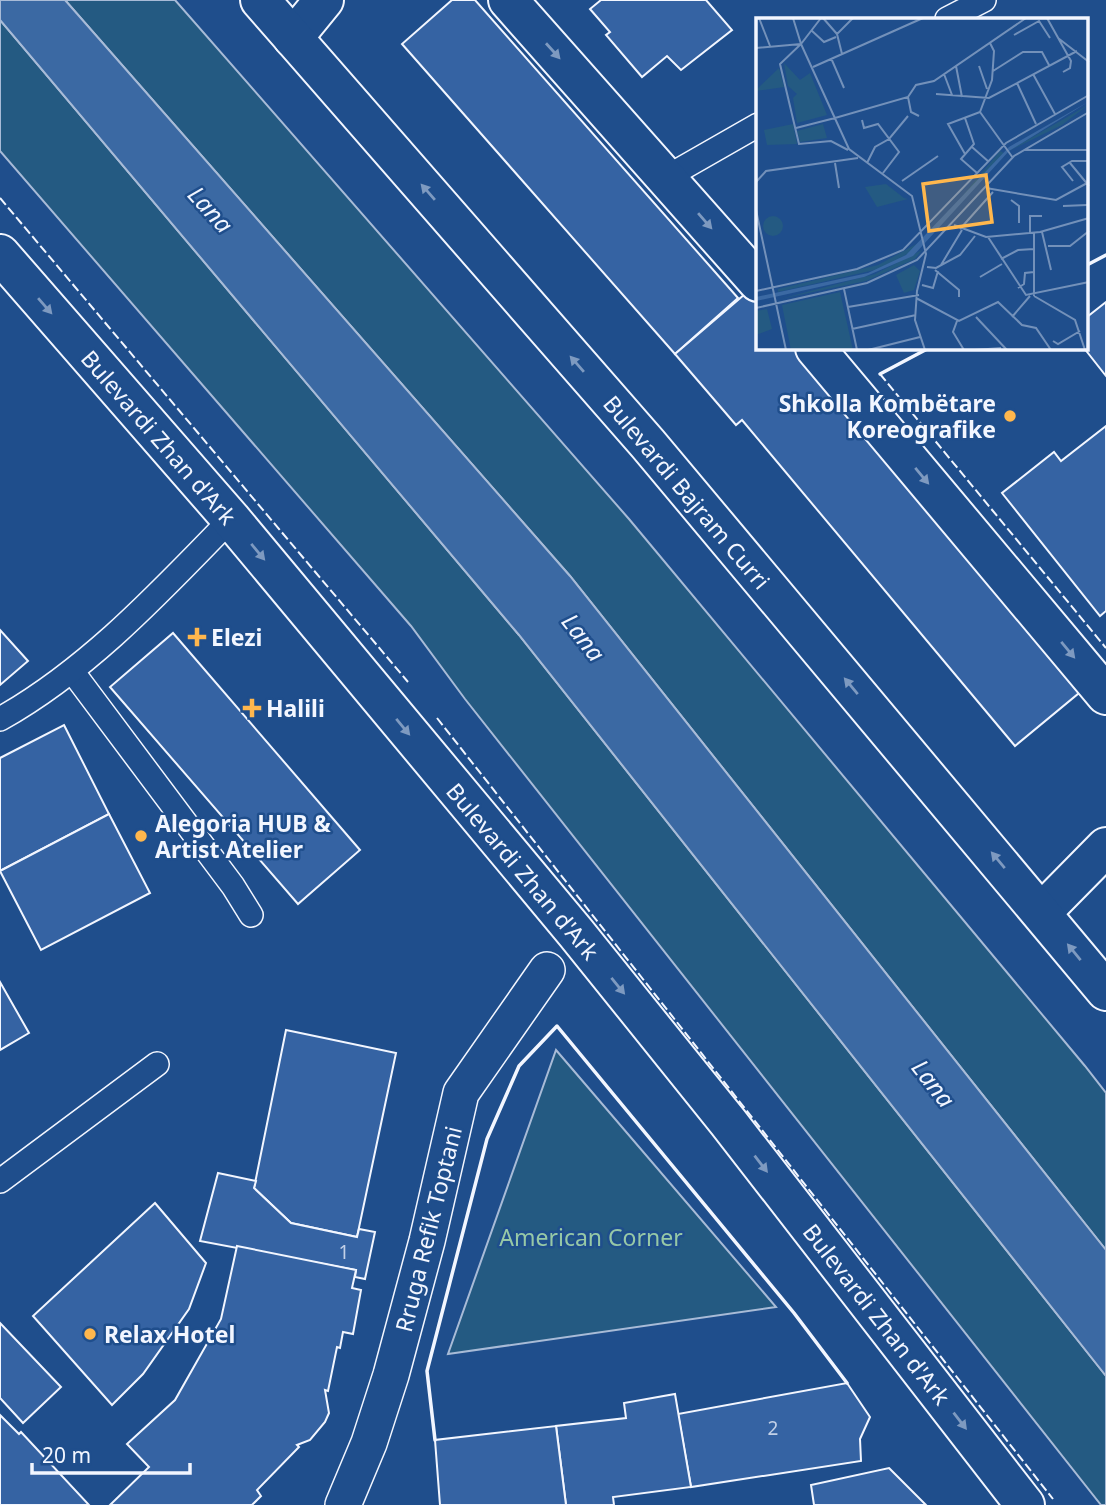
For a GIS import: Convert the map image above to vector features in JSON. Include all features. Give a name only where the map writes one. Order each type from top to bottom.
[{"type":"main road","name":"Bulevardi Bajram Curri","points":[[260,0],[648,444],[1106,991]]},
{"type":"main road","points":[[293,38],[324,0]]},
{"type":"main road","points":[[508,0],[756,280]]},
{"type":"main road","name":"Bulevardi Zhan d'Ark","points":[[0,254],[231,519],[576,933],[728,1122],[1025,1505]]},
{"type":"main road","points":[[817,350],[1106,695]]},
{"type":"main road","points":[[1042,912],[1106,847]]},
{"type":"street","name":"Rruga Refik Toptani","points":[[343,1505],[369,1443],[388,1387],[428,1241],[461,1093],[547,970]]},
{"type":"lane","points":[[949,18],[984,0]]},
{"type":"lane","points":[[667,177],[756,126]]},
{"type":"lane","points":[[0,719],[39,697],[72,671],[162,590],[231,519]]},
{"type":"lane","points":[[72,671],[233,886],[251,915]]},
{"type":"lane","points":[[0,1181],[157,1064]]},
{"type":"green space","points":[[65,0],[175,0],[629,519],[1085,1066],[1106,1093],[1106,1250],[570,576]]},
{"type":"green space","points":[[0,20],[519,635],[1106,1376],[1106,1505],[1101,1505],[465,699],[411,626],[0,151]]},
{"type":"green space","name":"American Corner","points":[[556,1050],[776,1307],[448,1354]]},
{"type":"water","name":"Lana","points":[[0,0],[65,0],[570,576],[1106,1250],[1106,1376],[519,635],[0,20]]},
{"type":"building","points":[[452,0],[475,0],[738,298],[675,354],[402,44]]},
{"type":"building","points":[[601,0],[706,0],[732,30],[681,70],[667,56],[642,77],[606,35],[610,32],[590,9]]},
{"type":"building","points":[[752,288],[756,293],[756,350],[802,350],[803,363],[1079,693],[1015,746],[742,420],[736,425],[675,354]]},
{"type":"building","points":[[1106,302],[1106,376],[1086,350],[1088,350],[1088,316]]},
{"type":"building","points":[[1106,426],[1106,611],[1100,616],[1002,493],[1054,452],[1061,461]]},
{"type":"building","points":[[0,630],[28,661],[0,685]]},
{"type":"building","points":[[173,633],[360,850],[298,904],[110,687]]},
{"type":"building","points":[[64,725],[109,814],[0,871],[0,758]]},
{"type":"building","points":[[109,814],[150,893],[41,950],[0,871]]},
{"type":"building","points":[[0,982],[29,1033],[0,1050]]},
{"type":"building","points":[[286,1030],[396,1053],[357,1237],[291,1223],[254,1188]]},
{"type":"building","points":[[218,1173],[256,1181],[254,1188],[291,1223],[357,1237],[359,1229],[375,1232],[365,1279],[355,1277],[356,1270],[200,1241]]},
{"type":"building","points":[[155,1203],[206,1263],[189,1309],[143,1374],[112,1405],[33,1316]]},
{"type":"building","points":[[237,1246],[356,1270],[352,1288],[361,1290],[353,1334],[343,1332],[340,1348],[337,1347],[328,1391],[325,1390],[329,1413],[325,1422],[310,1440],[297,1445],[299,1447],[257,1490],[261,1496],[252,1505],[110,1505],[149,1467],[127,1444],[175,1400],[221,1319]]},
{"type":"building","points":[[0,1323],[61,1387],[23,1423],[0,1398]]},
{"type":"building","points":[[847,1383],[870,1417],[860,1439],[861,1461],[691,1487],[678,1414]]},
{"type":"building","points":[[675,1394],[691,1487],[613,1497],[614,1505],[566,1505],[556,1426],[626,1418],[624,1403]]},
{"type":"building","points":[[0,1415],[19,1434],[21,1432],[89,1505],[0,1505]]},
{"type":"building","points":[[556,1426],[566,1505],[440,1505],[435,1440]]},
{"type":"building","points":[[889,1468],[926,1505],[814,1505],[811,1485]]},
{"type":"fence","points":[[0,198],[408,682]]},
{"type":"fence","points":[[880,374],[1106,648]]},
{"type":"fence","points":[[437,718],[1053,1499]]},
{"type":"wall","points":[[1088,264],[1106,255]]},
{"type":"wall","points":[[880,374],[925,350]]},
{"type":"wall","points":[[435,1440],[427,1371],[487,1139],[519,1066],[557,1026],[794,1313],[847,1383]]},
{"type":"place","name":"Shkolla Kombëtare Koreografike","points":[[1010,416]]},
{"type":"place","name":"Elezi","points":[[197,637]]},
{"type":"place","name":"Halili","points":[[252,708]]},
{"type":"place","name":"Alegoria HUB & Artist Atelier","points":[[141,836]]},
{"type":"place","name":"Relax Hotel","points":[[90,1334]]}]
